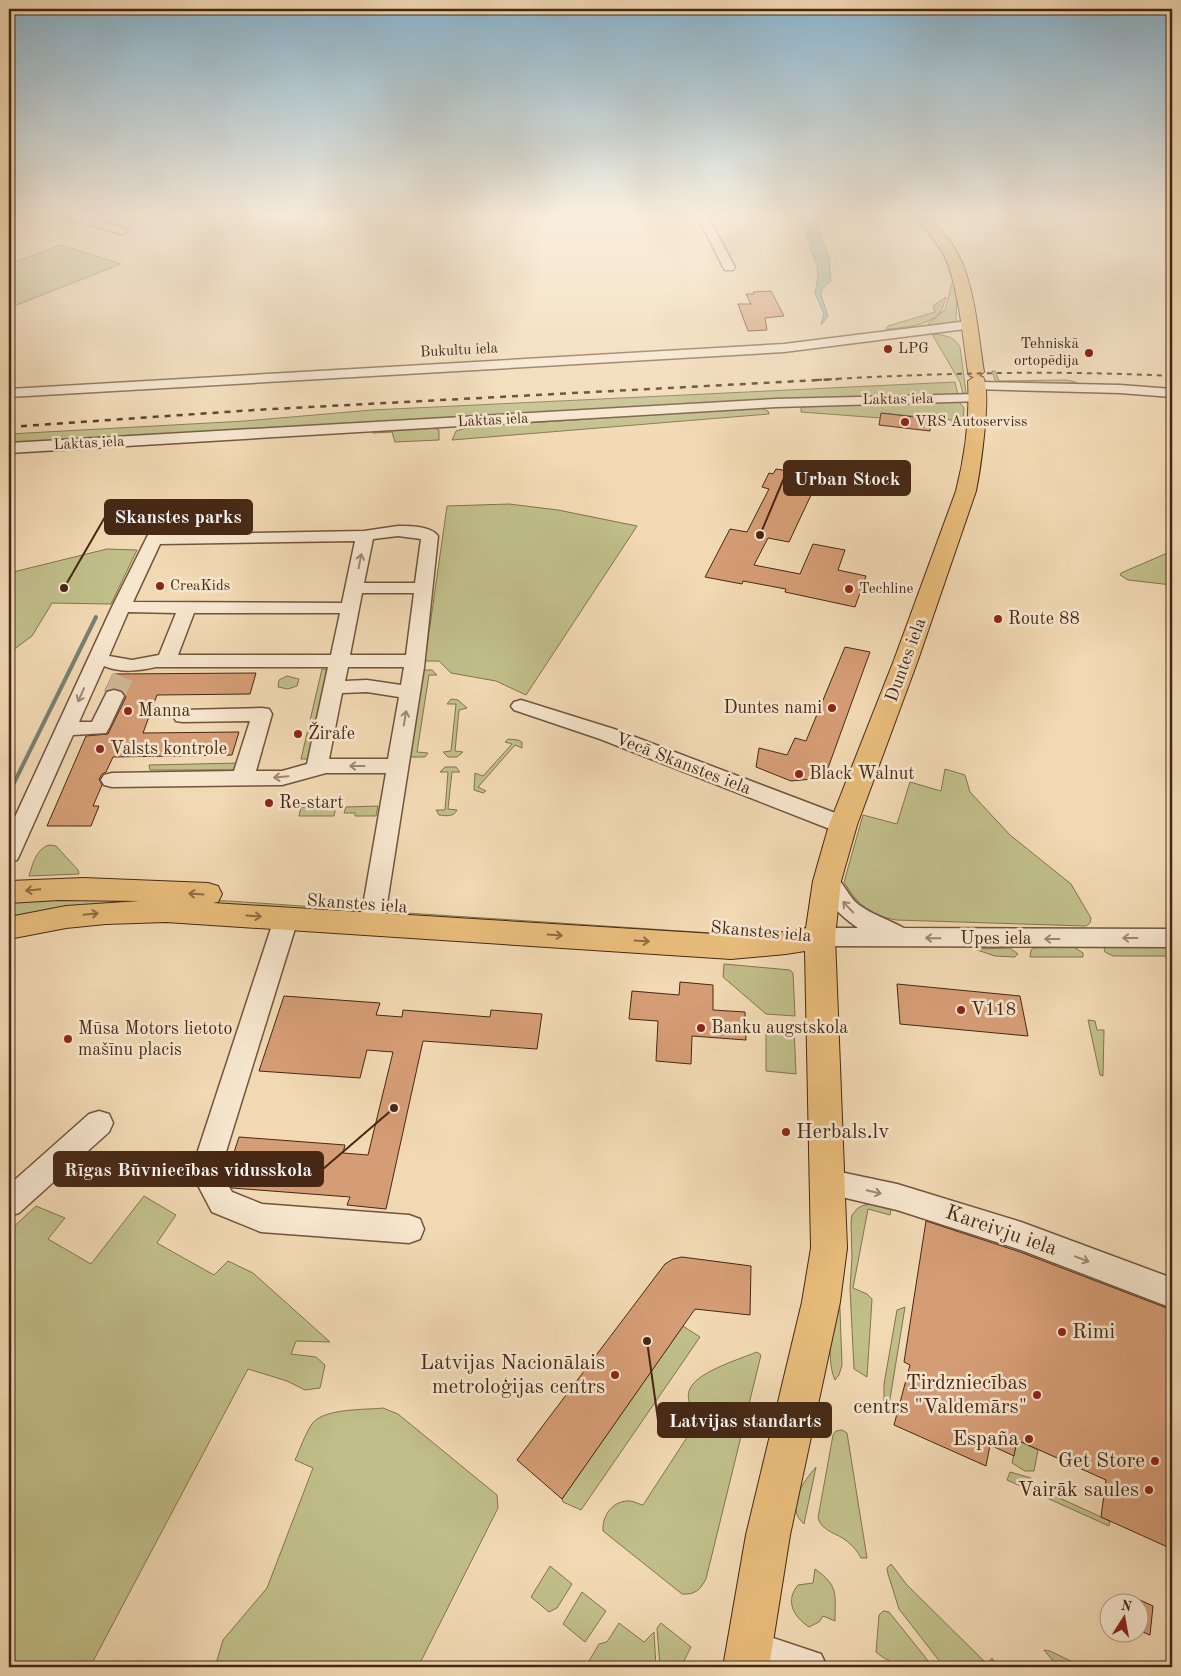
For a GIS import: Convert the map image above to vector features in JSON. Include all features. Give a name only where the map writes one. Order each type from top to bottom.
[{"type":"main road","name":"Duntes iela","points":[[747,1658],[768,1535],[821,1302],[829,1248],[820,937],[827,881],[843,825],[900,678],[966,491],[970,474],[977,384],[963,291]]},
{"type":"main road","name":"Skanstes iela","points":[[9,892],[106,888],[731,948],[786,943],[820,937]]},
{"type":"main road","name":"Skanstes iela","points":[[9,928],[66,917],[143,911],[286,918],[374,914]]},
{"type":"street","name":"Bukultu iela","points":[[9,393],[750,351],[817,345],[909,332],[969,330]]},
{"type":"street","name":"Laktas iela","points":[[9,448],[776,403],[977,384],[1008,389],[1098,388],[1172,392]]},
{"type":"street","points":[[9,854],[66,729],[115,666],[121,607],[154,539],[365,536],[374,532],[423,532],[430,536],[424,588],[410,692],[374,914]]},
{"type":"street","points":[[317,768],[365,536]]},
{"type":"street","points":[[354,588],[424,588]]},
{"type":"street","points":[[121,607],[350,608]]},
{"type":"street","points":[[160,661],[187,607]]},
{"type":"street","points":[[115,666],[142,665],[160,661],[414,660]]},
{"type":"street","points":[[333,687],[366,686],[410,692]]},
{"type":"street","points":[[66,729],[98,728],[114,696]]},
{"type":"street","name":"Vecā Skanstes iela","points":[[520,706],[607,734],[843,825]]},
{"type":"street","points":[[183,716],[262,714],[243,778]]},
{"type":"street","points":[[112,780],[282,778],[317,768],[398,766]]},
{"type":"street","points":[[827,881],[849,910],[871,924],[906,938]]},
{"type":"street","points":[[286,918],[205,1172],[222,1202],[262,1218],[409,1229]]},
{"type":"street","name":"Upes iela","points":[[820,937],[1172,938]]},
{"type":"street","points":[[9,1203],[99,1122]]},
{"type":"street","name":"Kareivju iela","points":[[826,1182],[897,1197],[1021,1236],[1172,1293]]},
{"type":"street","points":[[747,1658],[808,1667]]},
{"type":"shaded area","points":[[9,291],[52,291],[9,308]]},
{"type":"shaded area","points":[[815,291],[822,291],[821,295],[828,316],[821,325],[824,314]]},
{"type":"shaded area","points":[[950,291],[956,291],[956,321],[946,325],[928,326],[929,323],[945,310]]},
{"type":"shaded area","points":[[946,297],[940,313],[929,321],[914,326],[886,329],[888,326],[935,312],[933,306]]},
{"type":"shaded area","points":[[932,334],[952,338],[958,343],[966,392],[963,394],[960,382]]},
{"type":"shaded area","points":[[992,371],[995,371],[999,381],[1066,380],[1076,382],[1077,385],[999,383],[995,380]]},
{"type":"shaded area","points":[[955,382],[958,395],[566,414],[9,445],[9,434],[245,421],[372,410]]},
{"type":"shaded area","points":[[959,402],[964,408],[963,424],[952,423],[952,420],[882,413],[881,418],[801,412],[801,408],[811,405]]},
{"type":"shaded area","points":[[761,408],[768,411],[769,414],[452,440],[456,431],[469,427]]},
{"type":"shaded area","points":[[432,427],[439,430],[439,440],[395,442],[392,432],[373,433],[373,431]]},
{"type":"shaded area","points":[[509,504],[558,510],[637,526],[526,695],[496,681],[451,673],[439,661],[425,661],[447,506]]},
{"type":"shaded area","points":[[107,549],[137,550],[111,604],[52,603],[32,636],[9,653],[9,573]]},
{"type":"shaded area","points":[[1172,551],[1172,585],[1128,580],[1120,575],[1121,573]]},
{"type":"shaded area","points":[[322,669],[330,670],[308,759],[301,759]]},
{"type":"shaded area","points":[[418,670],[432,670],[437,675],[429,675],[417,752],[428,753],[425,757],[407,757]]},
{"type":"shaded area","points":[[287,676],[299,679],[297,686],[288,689],[278,687],[279,680]]},
{"type":"shaded area","points":[[451,699],[458,700],[467,708],[459,710],[455,751],[463,752],[457,757],[448,757],[443,752],[451,751],[456,704],[447,704]]},
{"type":"shaded area","points":[[508,739],[522,742],[522,748],[515,745],[478,787],[486,791],[483,793],[474,790],[475,773],[483,776],[512,744],[505,742]]},
{"type":"shaded area","points":[[241,763],[237,770],[150,770],[149,765]]},
{"type":"shaded area","points":[[445,767],[456,767],[460,772],[452,772],[448,809],[457,810],[454,814],[447,816],[439,815],[436,810],[445,810],[448,772],[440,772]]},
{"type":"shaded area","points":[[945,769],[965,775],[970,792],[1010,835],[1071,884],[1091,918],[1090,923],[1086,926],[896,920],[872,912],[854,897],[844,882],[863,815],[897,824],[910,782],[941,791]]},
{"type":"shaded area","points":[[336,806],[334,816],[299,816],[301,807]]},
{"type":"shaded area","points":[[378,806],[376,816],[355,816],[355,813],[344,813],[346,807]]},
{"type":"shaded area","points":[[45,846],[56,846],[78,870],[79,874],[29,876],[38,853]]},
{"type":"shaded area","points":[[68,895],[228,901],[362,910],[362,915],[34,914],[9,920],[9,900]]},
{"type":"shaded area","points":[[407,913],[727,934],[727,938],[406,917]]},
{"type":"shaded area","points":[[1172,945],[1172,956],[1113,956],[1105,952],[1104,948],[1107,946]]},
{"type":"shaded area","points":[[1074,947],[1083,953],[1083,957],[1030,957],[1031,950],[1034,948]]},
{"type":"shaded area","points":[[1010,948],[1018,954],[1015,957],[995,956],[974,949]]},
{"type":"shaded area","points":[[724,964],[790,970],[793,973],[795,1016],[766,1014],[723,977]]},
{"type":"shaded area","points":[[1088,1020],[1095,1021],[1097,1030],[1104,1030],[1103,1076],[1100,1075]]},
{"type":"shaded area","points":[[766,1024],[794,1027],[796,1074],[766,1071]]},
{"type":"shaded area","points":[[144,1196],[176,1215],[157,1243],[214,1275],[228,1261],[253,1273],[330,1342],[296,1341],[291,1354],[316,1357],[325,1365],[320,1388],[305,1390],[287,1381],[248,1369],[90,1667],[9,1667],[9,1231],[36,1206],[65,1218],[48,1239],[91,1264]]},
{"type":"shaded area","points":[[876,1204],[891,1209],[890,1215],[868,1209],[853,1288],[867,1294],[872,1299],[867,1377],[854,1369],[850,1288],[852,1257],[851,1222],[852,1215],[858,1208],[864,1205]]},
{"type":"shaded area","points":[[839,1284],[842,1365],[839,1375],[835,1380],[830,1358],[830,1346]]},
{"type":"shaded area","points":[[905,1307],[889,1405],[884,1405],[884,1384],[897,1310]]},
{"type":"shaded area","points":[[683,1326],[700,1337],[581,1510],[563,1502],[562,1499]]},
{"type":"shaded area","points":[[757,1352],[761,1355],[706,1579],[697,1591],[690,1594],[682,1594],[603,1531],[604,1521],[609,1511],[616,1504],[631,1501],[643,1505],[699,1419],[692,1408],[688,1395],[696,1381],[721,1366]]},
{"type":"shaded area","points":[[383,1408],[398,1414],[497,1495],[498,1508],[418,1667],[215,1667],[223,1640],[267,1588],[313,1468],[295,1460],[312,1424],[317,1419],[335,1412]]},
{"type":"shaded area","points":[[842,1430],[847,1433],[867,1558],[861,1558],[850,1544],[823,1526],[818,1518],[833,1435],[836,1431]]},
{"type":"shaded area","points":[[1017,1440],[1038,1450],[1034,1471],[1025,1471],[1012,1463]]},
{"type":"shaded area","points":[[816,1467],[804,1524],[798,1517],[796,1502],[806,1479]]},
{"type":"shaded area","points":[[1010,1472],[1031,1478],[1031,1485],[1110,1521],[1109,1526],[1007,1480]]},
{"type":"shaded area","points":[[891,1564],[907,1585],[987,1664],[992,1658],[997,1667],[944,1667],[899,1609],[888,1574],[887,1568]]},
{"type":"shaded area","points":[[550,1566],[572,1584],[557,1608],[549,1612],[531,1597]]},
{"type":"shaded area","points":[[815,1569],[828,1580],[834,1591],[835,1621],[823,1616],[819,1622],[809,1627],[795,1613],[792,1597],[798,1585],[813,1583]]},
{"type":"shaded area","points":[[582,1592],[606,1611],[585,1642],[563,1624]]},
{"type":"shaded area","points":[[883,1611],[889,1612],[933,1667],[896,1663],[889,1661],[876,1652],[879,1615]]},
{"type":"shaded area","points":[[619,1623],[644,1642],[654,1632],[656,1667],[586,1666],[599,1644],[607,1642]]},
{"type":"shaded area","points":[[661,1623],[691,1647],[681,1667],[660,1667],[657,1628]]},
{"type":"shaded area","points":[[1044,1650],[1050,1651],[1083,1667],[1058,1667]]},
{"type":"building","points":[[771,291],[784,316],[765,318],[767,330],[748,331],[738,304],[751,304],[746,294],[754,294],[753,292]]},
{"type":"building","name":"VRS Autoserviss","points":[[881,413],[931,419],[930,431],[879,425]]},
{"type":"building","points":[[776,469],[820,476],[789,542],[768,538],[754,565],[800,574],[813,544],[845,550],[838,570],[866,576],[855,607],[785,592],[786,589],[743,581],[742,584],[705,577],[730,529],[747,532],[769,489],[762,487],[769,473],[773,474]]},
{"type":"building","name":"Duntes nami","points":[[845,647],[870,652],[828,768],[812,779],[791,781],[756,767],[759,748],[787,755],[795,738],[806,741]]},
{"type":"building","points":[[256,673],[250,694],[157,695],[143,733],[239,732],[232,755],[113,757],[106,772],[99,779],[102,785],[93,806],[99,806],[91,826],[47,826],[86,736],[108,734],[126,697],[122,691],[115,688],[105,691],[113,674]]},
{"type":"building","name":"Banku augstskola","points":[[680,982],[713,985],[713,1010],[745,1012],[746,1040],[692,1036],[691,1064],[656,1061],[658,1021],[629,1019],[632,991],[679,995]]},
{"type":"building","name":"V118","points":[[897,984],[1020,996],[1028,1036],[900,1024]]},
{"type":"building","points":[[284,996],[380,1003],[376,1015],[402,1017],[403,1010],[490,1017],[491,1010],[542,1014],[537,1049],[423,1041],[386,1209],[347,1205],[350,1197],[232,1188],[226,1177],[239,1137],[345,1145],[343,1153],[368,1155],[393,1052],[367,1050],[360,1078],[259,1071]]},
{"type":"building","name":"Tirdzniecības centrs \"Valdemārs\"","points":[[926,1221],[1020,1252],[1172,1310],[1172,1549],[1101,1517],[1106,1480],[1017,1440],[1014,1456],[990,1445],[986,1466],[894,1425],[910,1365],[904,1362]]},
{"type":"building","name":"Latvijas Nacionālais metroloģijas centrs","points":[[682,1257],[751,1266],[750,1315],[695,1309],[562,1499],[517,1460],[665,1264],[673,1259]]},
{"type":"building","points":[[1148,1604],[1153,1606],[1150,1635],[1148,1634]]},
{"type":"waterway","points":[[9,793],[96,617]]},
{"type":"tunnel","points":[[114,696],[124,674]]},
{"type":"railway","points":[[831,379],[994,373],[1172,376]]},
{"type":"railway","points":[[9,427],[254,410],[831,379]]},
{"type":"railway","points":[[817,380],[831,379]]},
{"type":"railway","points":[[831,379],[838,379]]},
{"type":"place","name":"LPG","points":[[888,349]]},
{"type":"place","name":"Tehniskā ortopēdija","points":[[1089,353]]},
{"type":"place","name":"VRS Autoserviss","points":[[905,422]]},
{"type":"place","name":"Urban Stock","points":[[760,535]]},
{"type":"place","name":"CreaKids","points":[[160,586]]},
{"type":"place","name":"Skanstes parks","points":[[64,588]]},
{"type":"place","name":"Techline","points":[[849,589]]},
{"type":"place","name":"Route 88","points":[[998,619]]},
{"type":"place","name":"Duntes nami","points":[[832,708]]},
{"type":"place","name":"Manna","points":[[128,711]]},
{"type":"place","name":"Žirafe","points":[[298,734]]},
{"type":"place","name":"Valsts kontrole","points":[[100,749]]},
{"type":"place","name":"Black Walnut","points":[[799,774]]},
{"type":"place","name":"Re-start","points":[[269,803]]},
{"type":"place","name":"V118","points":[[961,1010]]},
{"type":"place","name":"Banku augstskola","points":[[701,1028]]},
{"type":"place","name":"Mūsa Motors lietoto mašīnu placis","points":[[68,1039]]},
{"type":"place","name":"Rīgas Būvniecības vidusskola","points":[[394,1108]]},
{"type":"place","name":"Herbals.lv","points":[[786,1132]]},
{"type":"place","name":"Rimi","points":[[1062,1332]]},
{"type":"place","name":"Latvijas standarts","points":[[647,1341]]},
{"type":"place","name":"Latvijas Nacionālais metroloģijas centrs","points":[[615,1375]]},
{"type":"place","name":"Tirdzniecības centrs \"Valdemārs\"","points":[[1037,1395]]},
{"type":"place","name":"España","points":[[1029,1439]]},
{"type":"place","name":"Get Store","points":[[1155,1461]]},
{"type":"place","name":"Vairāk saules","points":[[1149,1490]]}]
